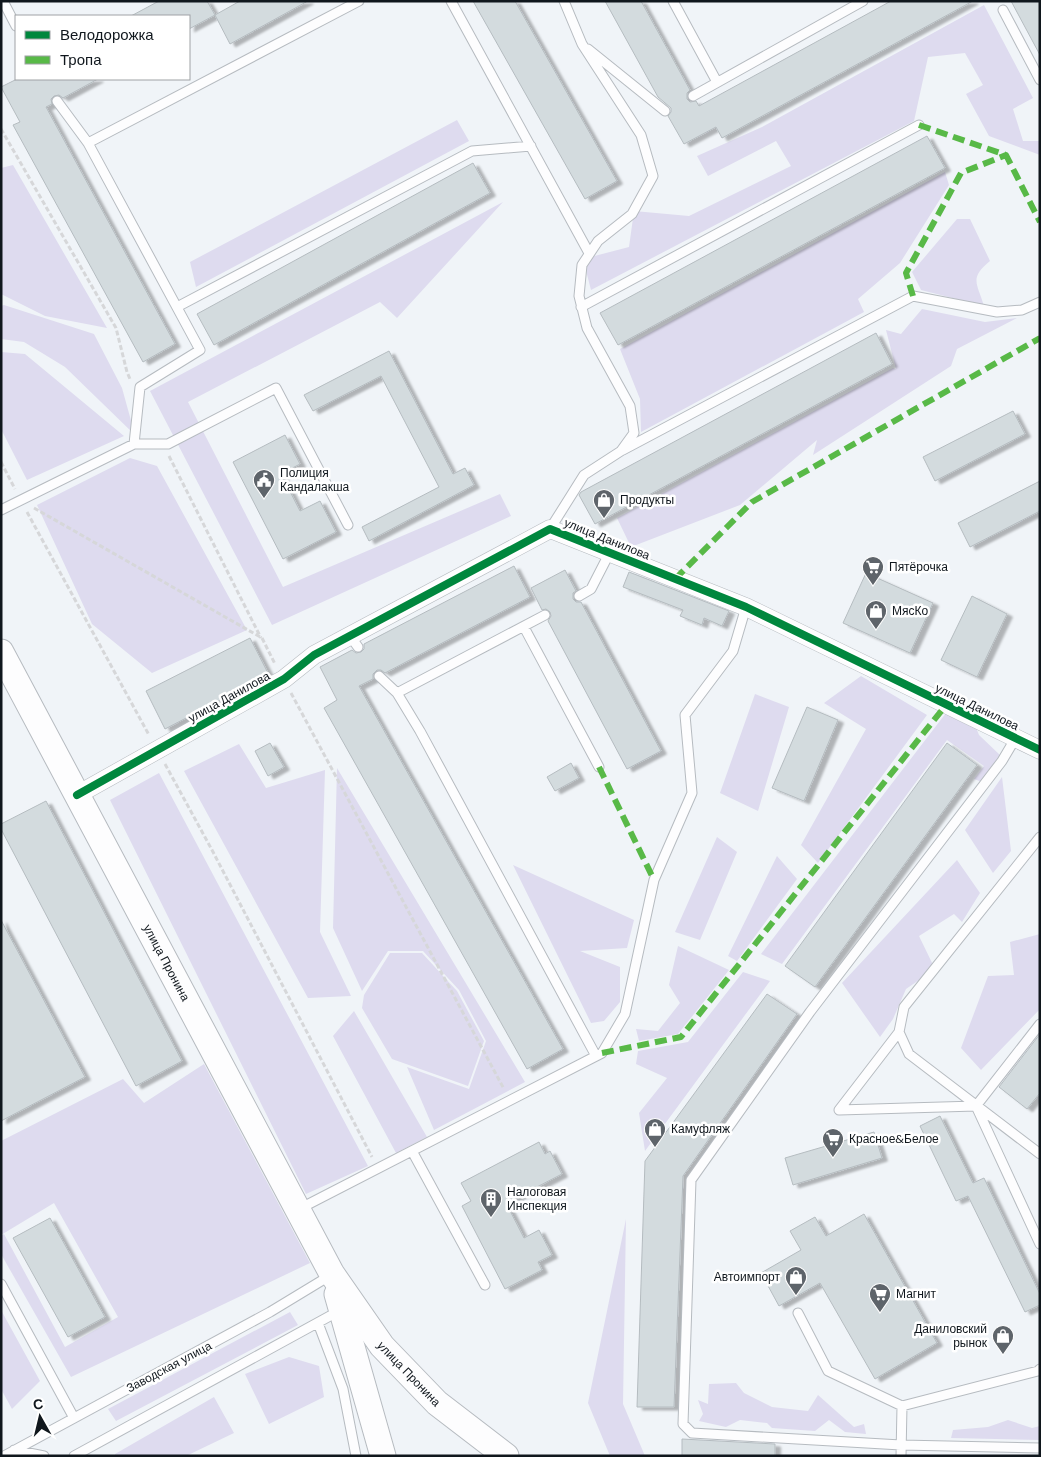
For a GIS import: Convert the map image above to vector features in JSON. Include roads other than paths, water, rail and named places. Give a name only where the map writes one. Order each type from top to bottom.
[{"type":"main road","name":"улица Пронина","points":[[1,652],[332,1274],[382,1346],[437,1403],[506,1456]]},
{"type":"main road","name":"улица Пронина","points":[[332,1274],[383,1456]]},
{"type":"street","name":"улица Данилова","points":[[77,795],[284,679],[314,655],[354,642],[550,529],[746,608],[1040,750]]},
{"type":"lane","points":[[3,1],[15,24]]},
{"type":"lane","points":[[88,143],[359,1]]},
{"type":"lane","points":[[451,1],[589,253]]},
{"type":"lane","points":[[564,1],[582,44],[640,135],[653,176],[632,214],[598,241],[582,265],[579,296],[587,328],[630,406],[634,433],[621,451]]},
{"type":"lane","points":[[673,1],[717,82]]},
{"type":"lane","points":[[693,96],[863,1]]},
{"type":"lane","points":[[1003,10],[1040,80]]},
{"type":"lane","points":[[582,44],[665,111]]},
{"type":"lane","points":[[57,101],[88,143],[200,350],[140,387],[134,444]]},
{"type":"lane","points":[[582,307],[919,125]]},
{"type":"lane","points":[[176,307],[472,151],[531,146]]},
{"type":"lane","points":[[550,529],[584,475],[621,451],[913,296],[997,312],[1022,310],[1040,302]]},
{"type":"lane","points":[[1,510],[134,444],[168,444],[276,388],[348,525]]},
{"type":"lane","points":[[578,596],[591,589],[610,552]]},
{"type":"lane","points":[[297,1210],[602,1053],[625,1014],[654,880],[692,793],[685,715],[733,651],[746,608]]},
{"type":"lane","points":[[397,694],[524,628],[545,615]]},
{"type":"lane","points":[[524,628],[599,767]]},
{"type":"lane","points":[[379,676],[397,694],[420,731],[596,1056]]},
{"type":"lane","points":[[1015,738],[1002,761],[810,1012],[691,1180],[683,1424],[692,1432],[901,1444],[1040,1448]]},
{"type":"lane","points":[[976,1106],[839,1110],[899,1032],[904,1007],[1040,837]]},
{"type":"lane","points":[[976,1106],[1040,1024]]},
{"type":"lane","points":[[899,1032],[909,1054],[1040,1154]]},
{"type":"lane","points":[[976,1106],[1040,1244]]},
{"type":"lane","points":[[412,1151],[485,1285]]},
{"type":"lane","name":"Заводская улица","points":[[4,1456],[270,1312],[332,1274]]},
{"type":"lane","points":[[1,1284],[74,1418]]},
{"type":"lane","points":[[74,1456],[342,1310]]},
{"type":"lane","points":[[798,1313],[828,1371],[902,1406],[1040,1369]]},
{"type":"lane","points":[[318,1323],[343,1389],[356,1456]]},
{"type":"lane","points":[[901,1456],[902,1406]]},
{"type":"lane","points":[[14,1450],[44,1456]]},
{"type":"place","name":"Полиция Кандалакша","points":[[264,499]]},
{"type":"place","name":"Продукты","points":[[604,519]]},
{"type":"place","name":"Пятёрочка","points":[[873,586]]},
{"type":"place","name":"МясКо","points":[[876,630]]},
{"type":"place","name":"Камуфляж","points":[[655,1148]]},
{"type":"place","name":"Красное&Белое","points":[[833,1158]]},
{"type":"place","name":"Налоговая Инспекция","points":[[491,1218]]},
{"type":"place","name":"Автоимпорт","points":[[796,1296]]},
{"type":"place","name":"Магнит","points":[[880,1313]]},
{"type":"place","name":"Даниловский рынок","points":[[1003,1355]]}]
